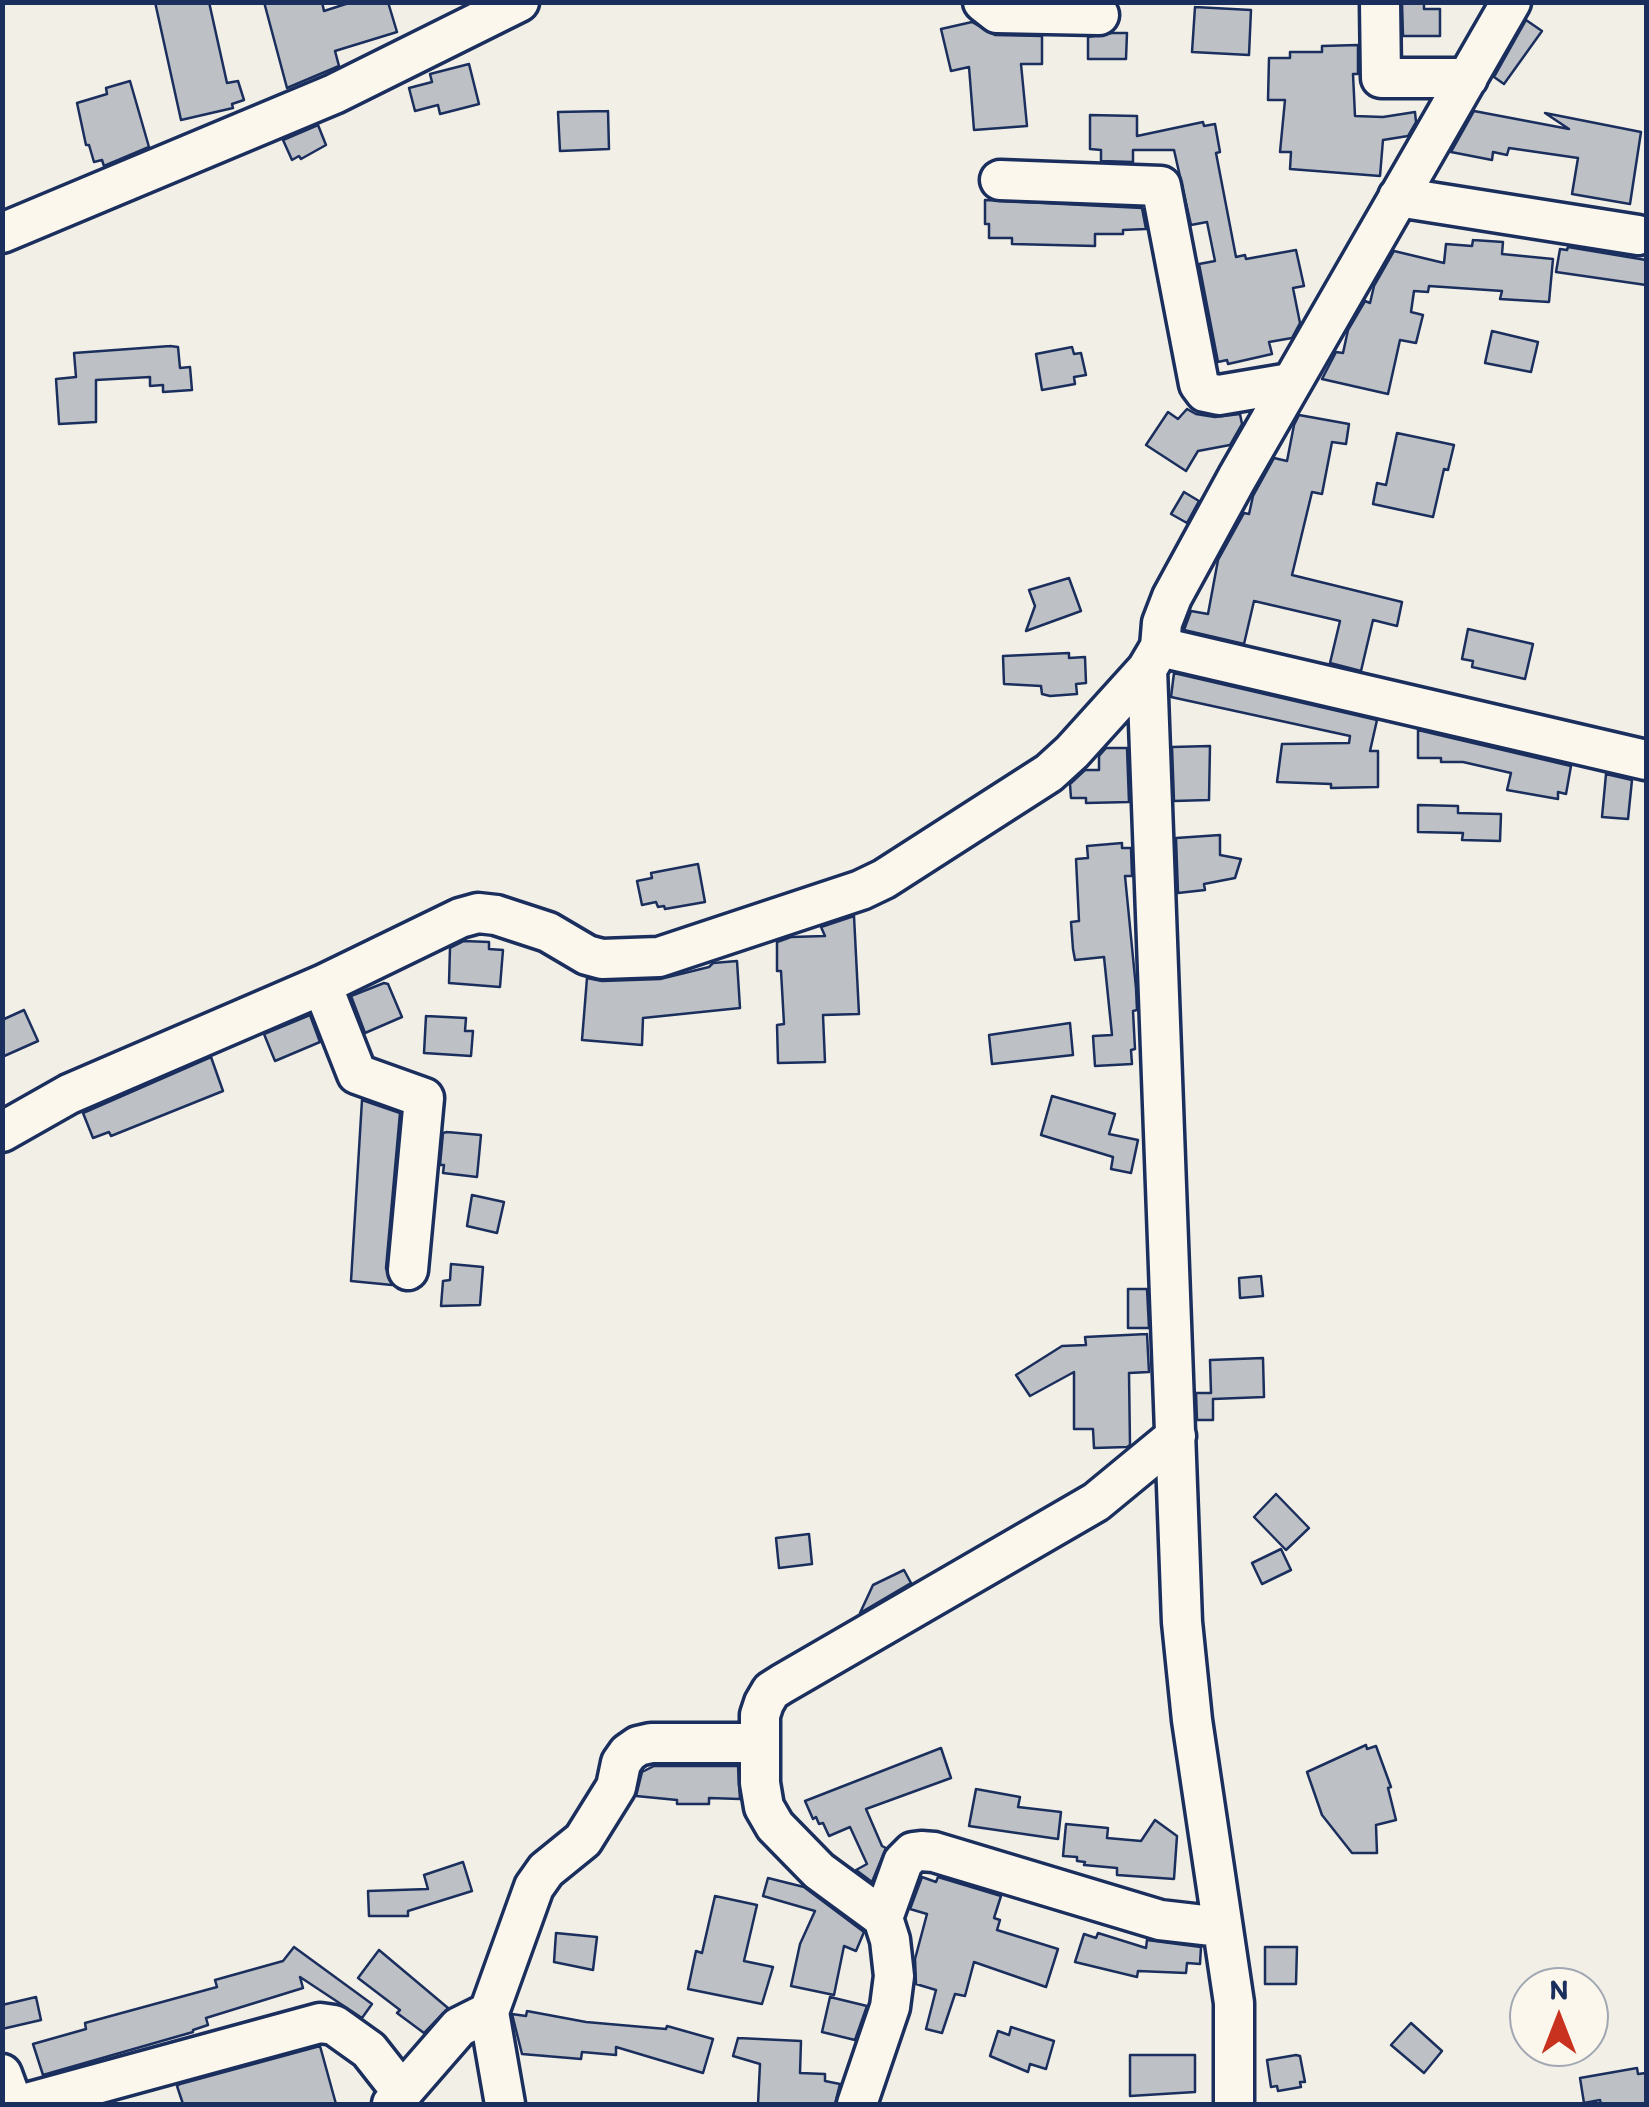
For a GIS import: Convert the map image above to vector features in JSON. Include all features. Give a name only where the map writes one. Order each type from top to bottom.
[{"type":"street","points":[[2,233],[334,94],[519,2]]},
{"type":"street","points":[[982,2],[997,13],[1080,26]]},
{"type":"street","points":[[1380,2],[1381,78],[1468,78]]},
{"type":"street","points":[[1234,2104],[1234,2003],[1182,1622],[1154,658],[1172,597],[1290,383],[1512,2]]},
{"type":"street","points":[[1000,180],[1161,186],[1199,384],[1205,392],[1218,396],[1290,383]]},
{"type":"street","points":[[1398,198],[1638,234]]},
{"type":"street","points":[[1154,658],[1646,760]]},
{"type":"street","points":[[2,1132],[69,1094],[322,985],[460,918],[496,914],[548,932],[586,955],[639,959],[659,957],[861,890],[1048,772],[1072,752],[1154,658]]},
{"type":"street","points":[[322,985],[357,1074],[424,1098],[408,1270]]},
{"type":"street","points":[[883,1918],[819,1871],[775,1826],[762,1796],[760,1743],[760,1715],[771,1691],[1096,1502],[1176,1436]]},
{"type":"street","points":[[506,2104],[489,2012],[534,1887],[546,1870],[583,1840],[616,1787],[628,1753],[651,1743],[760,1743]]},
{"type":"street","points":[[857,2104],[890,2007],[894,1960],[883,1918],[903,1862],[913,1852],[934,1852],[1160,1920],[1221,1927]]},
{"type":"street","points":[[23,2104],[320,2023],[334,2024],[369,2050],[397,2098],[459,2027],[489,2012]]},
{"type":"street","points":[[2,2074],[12,2104]]},
{"type":"building","points":[[155,2],[209,2],[227,83],[238,81],[244,100],[232,104],[233,108],[181,120]]},
{"type":"building","points":[[264,2],[322,2],[324,11],[352,2],[388,2],[397,32],[335,51],[339,66],[287,88]]},
{"type":"building","points":[[1402,3],[1424,3],[1424,9],[1440,9],[1440,36],[1403,36]]},
{"type":"building","points":[[1195,7],[1251,10],[1249,55],[1192,52]]},
{"type":"building","points":[[1526,20],[1542,31],[1504,84],[1494,77]]},
{"type":"building","points":[[972,22],[995,35],[1042,36],[1042,64],[1021,64],[1027,126],[974,130],[969,67],[951,71],[941,29]]},
{"type":"building","points":[[1127,33],[1126,59],[1088,59],[1088,37]]},
{"type":"building","points":[[1358,45],[1358,74],[1353,74],[1355,116],[1415,112],[1416,122],[1408,136],[1383,140],[1380,176],[1290,169],[1291,152],[1280,152],[1285,100],[1268,100],[1269,58],[1290,58],[1290,52],[1322,52],[1322,46]]},
{"type":"building","points":[[469,64],[479,104],[440,114],[438,105],[415,111],[409,88],[432,82],[430,74]]},
{"type":"building","points":[[130,81],[149,147],[104,166],[102,160],[94,162],[86,145],[77,103],[107,94],[106,88]]},
{"type":"building","points":[[608,111],[609,149],[560,151],[558,112]]},
{"type":"building","points":[[1474,111],[1569,129],[1545,113],[1641,132],[1630,204],[1572,194],[1578,158],[1509,148],[1507,155],[1493,152],[1492,160],[1451,152]]},
{"type":"building","points":[[1090,115],[1137,116],[1137,136],[1203,122],[1204,126],[1215,124],[1220,152],[1216,153],[1236,257],[1245,255],[1246,259],[1296,250],[1304,286],[1293,288],[1300,323],[1292,338],[1269,342],[1272,354],[1228,364],[1227,360],[1218,362],[1199,264],[1215,261],[1207,222],[1191,225],[1174,150],[1133,150],[1133,162],[1101,161],[1101,150],[1090,149]]},
{"type":"building","points":[[318,125],[326,145],[292,160],[283,140]]},
{"type":"building","points":[[985,200],[1142,208],[1146,229],[1095,234],[1095,246],[1012,244],[1012,238],[989,238]]},
{"type":"building","points":[[1473,240],[1503,242],[1502,254],[1553,259],[1549,302],[1500,299],[1502,291],[1429,286],[1428,292],[1414,291],[1411,312],[1423,315],[1416,343],[1400,340],[1388,394],[1322,379],[1336,352],[1343,353],[1348,330],[1365,301],[1370,303],[1374,286],[1394,251],[1444,263],[1446,244],[1472,246]]},
{"type":"building","points":[[1560,249],[1646,260],[1646,285],[1556,272]]},
{"type":"building","points":[[1492,331],[1538,342],[1531,372],[1485,363]]},
{"type":"building","points":[[178,347],[180,368],[190,367],[192,390],[163,392],[163,385],[150,386],[150,377],[96,380],[96,422],[59,424],[56,379],[76,377],[74,353]]},
{"type":"building","points":[[1072,347],[1074,354],[1081,353],[1086,375],[1074,377],[1075,384],[1042,390],[1036,354]]},
{"type":"building","points":[[1187,409],[1215,417],[1240,414],[1242,424],[1230,445],[1198,451],[1186,471],[1146,445],[1168,412],[1178,419]]},
{"type":"building","points":[[1299,415],[1349,424],[1346,444],[1332,442],[1322,494],[1312,492],[1292,575],[1402,602],[1397,626],[1373,620],[1361,671],[1330,663],[1340,621],[1254,601],[1244,644],[1184,630],[1191,611],[1208,614],[1218,560],[1244,513],[1249,514],[1253,496],[1274,458],[1287,461]]},
{"type":"building","points":[[1397,433],[1454,445],[1433,517],[1373,504],[1377,483],[1386,485]]},
{"type":"building","points":[[1184,492],[1199,501],[1187,523],[1171,514]]},
{"type":"building","points":[[1069,578],[1081,611],[1026,631],[1035,606],[1029,590]]},
{"type":"building","points":[[1468,629],[1533,644],[1525,679],[1472,667],[1473,661],[1462,659]]},
{"type":"building","points":[[1069,653],[1069,658],[1085,657],[1086,683],[1076,684],[1077,694],[1050,696],[1042,694],[1041,686],[1004,684],[1003,656]]},
{"type":"building","points":[[1174,673],[1377,720],[1370,751],[1378,751],[1378,787],[1331,788],[1331,784],[1277,782],[1282,744],[1349,743],[1350,736],[1171,697]]},
{"type":"building","points":[[1418,730],[1571,766],[1566,794],[1558,792],[1558,799],[1507,790],[1511,773],[1463,762],[1441,762],[1441,758],[1418,758]]},
{"type":"building","points":[[1210,746],[1209,800],[1174,801],[1172,747]]},
{"type":"building","points":[[1106,748],[1127,748],[1129,802],[1086,803],[1086,798],[1071,798],[1070,784],[1085,770],[1099,770],[1099,756]]},
{"type":"building","points":[[1606,774],[1632,780],[1628,819],[1602,817]]},
{"type":"building","points":[[1418,805],[1458,806],[1458,813],[1501,814],[1500,841],[1462,840],[1463,833],[1418,832]]},
{"type":"building","points":[[1220,835],[1220,855],[1241,859],[1235,878],[1204,884],[1205,890],[1178,893],[1176,838]]},
{"type":"building","points":[[1122,843],[1122,848],[1131,848],[1132,876],[1125,876],[1136,988],[1135,1049],[1131,1050],[1132,1064],[1095,1066],[1093,1036],[1112,1035],[1104,957],[1075,960],[1071,922],[1079,921],[1076,859],[1088,858],[1087,846]]},
{"type":"building","points":[[698,864],[705,902],[665,909],[656,902],[642,905],[637,881],[652,878],[651,873]]},
{"type":"building","points":[[854,916],[859,1014],[823,1015],[825,1062],[778,1063],[777,1025],[784,1024],[777,942],[791,937],[825,936],[821,927]]},
{"type":"building","points":[[464,941],[489,942],[489,949],[503,950],[500,987],[449,983],[450,948]]},
{"type":"building","points":[[737,961],[740,1008],[643,1018],[642,1045],[582,1040],[587,978],[660,979],[713,963]]},
{"type":"building","points":[[388,984],[402,1017],[365,1033],[351,996]]},
{"type":"building","points":[[24,1010],[38,1041],[2,1057],[2,1020]]},
{"type":"building","points":[[310,1015],[320,1042],[275,1061],[264,1034]]},
{"type":"building","points":[[426,1016],[466,1018],[465,1031],[473,1031],[471,1056],[424,1053]]},
{"type":"building","points":[[1070,1023],[1073,1055],[992,1064],[989,1035]]},
{"type":"building","points":[[211,1057],[223,1091],[111,1136],[109,1132],[93,1138],[83,1113]]},
{"type":"building","points":[[1052,1096],[1115,1114],[1109,1134],[1138,1140],[1131,1173],[1111,1169],[1113,1157],[1041,1135]]},
{"type":"building","points":[[362,1100],[400,1113],[386,1268],[392,1285],[351,1281]]},
{"type":"building","points":[[443,1133],[481,1135],[477,1177],[443,1173]]},
{"type":"building","points":[[472,1195],[504,1202],[497,1233],[467,1226]]},
{"type":"building","points":[[451,1264],[483,1267],[480,1305],[441,1306],[443,1281],[450,1280]]},
{"type":"building","points":[[1261,1276],[1263,1296],[1240,1298],[1239,1278]]},
{"type":"building","points":[[1128,1289],[1147,1289],[1149,1328],[1128,1328]]},
{"type":"building","points":[[1147,1334],[1149,1372],[1129,1373],[1127,1447],[1094,1448],[1093,1429],[1074,1429],[1074,1372],[1030,1396],[1016,1375],[1062,1346],[1086,1345],[1085,1337]]},
{"type":"building","points":[[1263,1358],[1264,1397],[1213,1399],[1213,1420],[1197,1420],[1196,1393],[1211,1393],[1210,1360]]},
{"type":"building","points":[[1276,1494],[1309,1528],[1286,1550],[1254,1517]]},
{"type":"building","points":[[809,1534],[812,1564],[779,1568],[776,1538]]},
{"type":"building","points":[[1281,1549],[1291,1570],[1262,1584],[1252,1563]]},
{"type":"building","points":[[904,1570],[911,1583],[860,1613],[873,1585]]},
{"type":"building","points":[[1366,1745],[1367,1749],[1376,1746],[1391,1787],[1388,1788],[1396,1820],[1376,1825],[1377,1853],[1352,1853],[1322,1815],[1307,1772]]},
{"type":"building","points":[[941,1748],[951,1778],[866,1809],[886,1848],[872,1882],[856,1870],[867,1864],[850,1827],[829,1836],[823,1823],[813,1819],[805,1801]]},
{"type":"building","points":[[654,1766],[738,1766],[740,1799],[709,1798],[709,1804],[677,1804],[677,1800],[636,1796],[642,1772]]},
{"type":"building","points":[[976,1789],[1020,1797],[1018,1807],[1061,1812],[1058,1839],[969,1826]]},
{"type":"building","points":[[1155,1820],[1177,1836],[1174,1879],[1117,1875],[1117,1868],[1084,1865],[1077,1857],[1063,1856],[1066,1824],[1108,1828],[1107,1838],[1141,1841]]},
{"type":"building","points":[[463,1862],[472,1891],[408,1911],[408,1916],[369,1916],[368,1891],[428,1889],[424,1875]]},
{"type":"building","points":[[922,1877],[936,1882],[938,1877],[1001,1896],[994,1918],[1000,1920],[997,1930],[1058,1949],[1046,1987],[974,1962],[965,1996],[955,1994],[942,2033],[926,2029],[936,1990],[916,1984],[915,1959],[927,1914],[910,1909]]},
{"type":"building","points":[[768,1878],[804,1887],[864,1932],[856,1951],[844,1946],[834,1995],[791,1986],[800,1944],[815,1911],[763,1896]]},
{"type":"building","points":[[715,1896],[757,1905],[744,1961],[773,1967],[762,2004],[688,1989],[696,1951],[702,1953]]},
{"type":"building","points":[[556,1933],[597,1937],[593,1970],[554,1962]]},
{"type":"building","points":[[1098,1933],[1146,1948],[1147,1940],[1201,1947],[1200,1964],[1187,1963],[1186,1973],[1138,1971],[1137,1977],[1075,1962],[1084,1934],[1096,1938]]},
{"type":"building","points":[[294,1947],[372,2004],[362,2018],[300,1977],[303,1988],[206,2018],[208,2025],[193,2032],[43,2075],[33,2044],[86,2029],[85,2023],[217,1987],[215,1980],[283,1961]]},
{"type":"building","points":[[1265,1947],[1297,1947],[1296,1984],[1265,1984]]},
{"type":"building","points":[[379,1950],[448,2008],[424,2033],[358,1978]]},
{"type":"building","points":[[36,1997],[41,2020],[2,2029],[2,2005]]},
{"type":"building","points":[[830,1997],[867,2006],[855,2040],[822,2032]]},
{"type":"building","points":[[527,2011],[586,2022],[666,2029],[667,2026],[713,2039],[703,2073],[616,2047],[616,2055],[582,2052],[581,2059],[522,2054],[512,2014],[526,2016]]},
{"type":"building","points":[[1411,2023],[1442,2051],[1424,2073],[1391,2045]]},
{"type":"building","points":[[1011,2027],[1054,2041],[1046,2069],[1030,2064],[1028,2072],[990,2056],[998,2031],[1009,2035]]},
{"type":"building","points":[[738,2038],[801,2041],[800,2073],[825,2074],[825,2081],[840,2084],[835,2104],[758,2104],[760,2064],[733,2056]]},
{"type":"building","points":[[320,2046],[336,2104],[183,2104],[177,2086],[180,2084]]},
{"type":"building","points":[[1130,2055],[1195,2055],[1195,2092],[1130,2096]]},
{"type":"building","points":[[1300,2056],[1305,2082],[1300,2082],[1301,2087],[1278,2091],[1277,2086],[1271,2087],[1267,2060]]},
{"type":"building","points":[[1637,2068],[1638,2074],[1646,2073],[1646,2104],[1601,2104],[1600,2100],[1584,2103],[1580,2078]]}]
